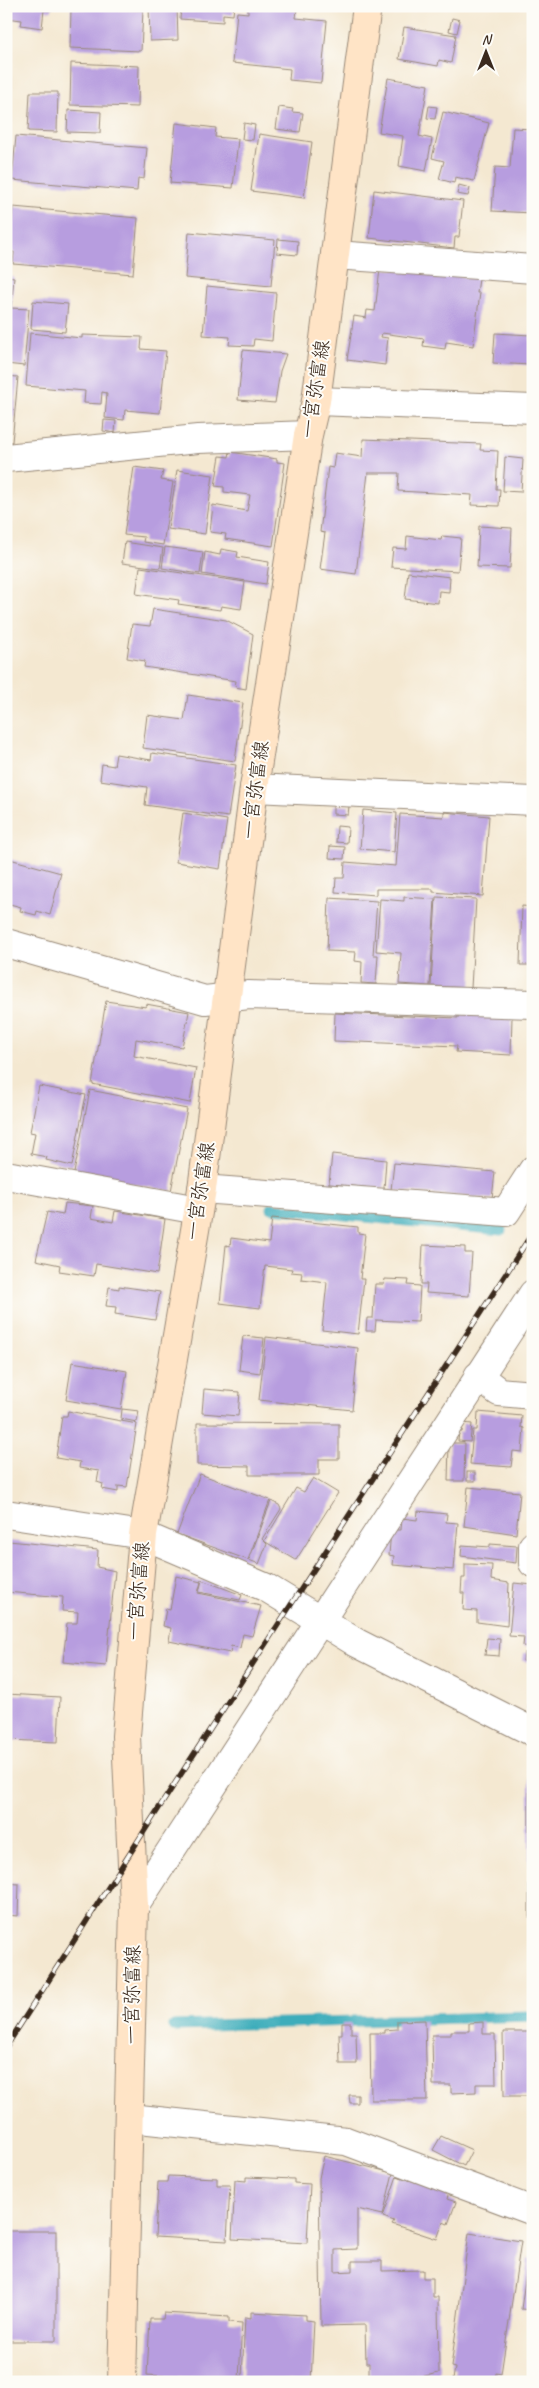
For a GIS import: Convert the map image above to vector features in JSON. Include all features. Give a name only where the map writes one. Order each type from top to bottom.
[{"type":"main road","name":"一宮弥富線","points":[[122,2382],[134,1907],[126,1736],[143,1535],[200,1199],[254,788],[308,435],[316,401],[367,6]]},
{"type":"street","points":[[335,255],[533,269]]},
{"type":"street","points":[[316,401],[533,409]]},
{"type":"street","points":[[6,458],[198,439],[308,435]]},
{"type":"street","points":[[254,788],[533,800]]},
{"type":"street","points":[[6,943],[205,1000],[249,995],[533,1004]]},
{"type":"street","points":[[6,1175],[200,1199],[506,1212],[533,1170]]},
{"type":"street","points":[[134,1907],[319,1620],[533,1294]]},
{"type":"street","points":[[478,1376],[499,1392],[533,1395]]},
{"type":"street","points":[[6,1514],[143,1535],[268,1588],[357,1644],[533,1732]]},
{"type":"street","points":[[533,1546],[533,1563]]},
{"type":"street","points":[[130,2118],[346,2141],[533,2211]]},
{"type":"building","points":[[6,6],[52,6],[52,11],[44,10],[42,28],[21,25],[22,20],[6,18]]},
{"type":"building","points":[[149,6],[177,6],[178,40],[150,41]]},
{"type":"building","points":[[181,6],[234,6],[233,15],[223,14],[223,22],[180,19]]},
{"type":"building","points":[[248,6],[297,10],[296,18],[327,21],[321,83],[289,80],[290,69],[232,63],[237,12],[248,13]]},
{"type":"building","points":[[306,6],[329,6],[328,11]]},
{"type":"building","points":[[71,8],[143,10],[141,51],[70,48]]},
{"type":"building","points":[[452,18],[460,20],[457,33],[449,31]]},
{"type":"building","points":[[404,27],[456,35],[451,63],[439,60],[438,66],[399,59]]},
{"type":"building","points":[[71,63],[139,66],[138,107],[70,105]]},
{"type":"building","points":[[388,78],[428,85],[419,136],[432,139],[426,171],[399,166],[403,136],[379,132]]},
{"type":"building","points":[[30,92],[58,92],[57,132],[28,131]]},
{"type":"building","points":[[429,106],[437,107],[435,119],[427,118]]},
{"type":"building","points":[[279,107],[293,109],[292,112],[303,113],[300,132],[276,129]]},
{"type":"building","points":[[68,110],[101,112],[100,133],[67,132]]},
{"type":"building","points":[[443,112],[489,123],[474,181],[455,177],[454,183],[439,179],[444,161],[432,158]]},
{"type":"building","points":[[176,123],[216,128],[215,137],[238,139],[233,188],[170,183]]},
{"type":"building","points":[[244,123],[255,125],[253,140],[242,139]]},
{"type":"building","points":[[513,128],[533,129],[533,213],[492,211],[495,167],[510,168]]},
{"type":"building","points":[[259,134],[312,142],[304,198],[251,191]]},
{"type":"building","points":[[16,136],[147,148],[144,179],[138,178],[137,191],[12,180]]},
{"type":"building","points":[[459,185],[470,188],[468,196],[457,194]]},
{"type":"building","points":[[374,190],[463,201],[459,237],[455,237],[454,248],[369,238]]},
{"type":"building","points":[[13,207],[138,218],[133,274],[13,264],[14,252],[9,252]]},
{"type":"building","points":[[189,232],[275,240],[271,286],[185,278]]},
{"type":"building","points":[[278,239],[298,241],[297,255],[277,253]]},
{"type":"building","points":[[380,269],[415,270],[479,279],[477,293],[480,293],[473,346],[446,342],[445,349],[423,346],[424,339],[382,333],[381,337],[388,338],[385,365],[347,360],[354,316],[366,318],[367,310],[375,311]]},
{"type":"building","points":[[6,276],[14,277],[11,308],[29,309],[24,366],[6,364]]},
{"type":"building","points":[[207,286],[276,293],[272,341],[254,339],[253,346],[229,345],[230,337],[203,335]]},
{"type":"building","points":[[33,301],[68,304],[65,332],[31,329]]},
{"type":"building","points":[[30,333],[82,338],[82,335],[142,337],[141,349],[166,351],[160,413],[125,410],[124,420],[105,418],[107,393],[102,392],[101,404],[84,403],[85,391],[26,386]]},
{"type":"building","points":[[495,333],[531,335],[530,365],[493,363]]},
{"type":"building","points":[[243,350],[286,354],[280,371],[275,403],[238,400]]},
{"type":"building","points":[[6,376],[18,377],[12,442],[6,442]]},
{"type":"building","points":[[104,420],[116,421],[115,433],[103,431]]},
{"type":"building","points":[[363,439],[481,444],[480,450],[498,451],[496,489],[500,489],[499,506],[471,505],[472,495],[398,491],[399,473],[368,473],[356,574],[320,569],[325,533],[320,532],[328,467],[333,468],[335,453],[362,457]]},
{"type":"building","points":[[230,452],[277,459],[277,462],[285,463],[273,546],[225,539],[226,534],[210,532],[213,505],[247,511],[250,495],[224,492],[224,487],[215,486],[220,456],[229,457]]},
{"type":"building","points":[[505,457],[523,459],[521,492],[503,491]]},
{"type":"building","points":[[134,467],[163,471],[161,480],[173,482],[163,545],[143,542],[144,537],[124,535]]},
{"type":"building","points":[[177,470],[213,475],[205,534],[168,529]]},
{"type":"building","points":[[479,526],[512,528],[510,568],[477,567]]},
{"type":"building","points":[[407,536],[441,540],[442,536],[461,538],[458,571],[391,567],[393,548],[406,549]]},
{"type":"building","points":[[125,542],[163,548],[160,568],[122,563]]},
{"type":"building","points":[[165,547],[203,552],[200,574],[162,568]]},
{"type":"building","points":[[221,549],[238,552],[237,557],[269,562],[266,584],[202,574],[205,552],[220,555]]},
{"type":"building","points":[[140,567],[245,582],[241,609],[221,606],[220,610],[178,604],[179,600],[136,594]]},
{"type":"building","points":[[408,572],[450,577],[449,592],[439,591],[438,603],[405,599]]},
{"type":"building","points":[[153,609],[226,620],[253,634],[246,689],[235,687],[236,681],[144,667],[145,661],[127,658],[132,624],[150,626]]},
{"type":"building","points":[[188,695],[243,703],[235,761],[143,748],[147,715],[184,720]]},
{"type":"building","points":[[152,753],[236,765],[228,817],[145,805],[147,787],[100,780],[102,764],[114,766],[116,754],[151,760]]},
{"type":"building","points":[[333,805],[349,806],[348,815],[333,814]]},
{"type":"building","points":[[363,810],[397,813],[394,852],[360,849]]},
{"type":"building","points":[[444,812],[489,816],[483,896],[433,892],[433,889],[376,889],[376,895],[335,892],[336,878],[344,878],[345,862],[396,866],[400,814],[444,817]]},
{"type":"building","points":[[183,813],[227,820],[220,869],[176,862]]},
{"type":"building","points":[[337,826],[348,827],[347,843],[336,842]]},
{"type":"building","points":[[330,846],[345,847],[344,859],[329,858]]},
{"type":"building","points":[[6,858],[61,873],[50,915],[37,911],[36,915],[20,911],[21,907],[6,903]]},
{"type":"building","points":[[404,897],[435,899],[430,986],[399,984],[401,953],[376,951],[380,899],[404,901]]},
{"type":"building","points":[[436,897],[476,899],[471,988],[431,986]]},
{"type":"building","points":[[329,898],[377,901],[373,955],[378,955],[376,984],[361,983],[362,962],[355,961],[356,952],[327,951]]},
{"type":"building","points":[[522,906],[533,907],[533,965],[520,965]]},
{"type":"building","points":[[106,1001],[146,1007],[146,1004],[189,1012],[182,1047],[136,1039],[134,1056],[196,1068],[190,1103],[92,1084]]},
{"type":"building","points":[[335,1013],[458,1018],[458,1013],[512,1016],[511,1055],[456,1052],[457,1046],[334,1041]]},
{"type":"building","points":[[39,1086],[86,1095],[72,1166],[46,1160],[47,1157],[31,1154],[35,1133],[30,1132]]},
{"type":"building","points":[[90,1090],[187,1109],[171,1191],[74,1173]]},
{"type":"building","points":[[332,1154],[386,1160],[384,1189],[329,1184]]},
{"type":"building","points":[[394,1163],[495,1172],[492,1199],[391,1190]]},
{"type":"building","points":[[65,1203],[93,1206],[91,1218],[113,1222],[115,1211],[165,1219],[157,1274],[96,1264],[94,1276],[59,1271],[60,1265],[36,1260],[47,1212],[63,1215]]},
{"type":"building","points":[[272,1218],[358,1227],[358,1233],[365,1234],[360,1279],[364,1279],[358,1334],[322,1330],[327,1282],[301,1279],[302,1273],[291,1272],[292,1269],[265,1266],[260,1308],[220,1303],[226,1245],[230,1246],[231,1238],[269,1243]]},
{"type":"building","points":[[423,1245],[465,1247],[465,1253],[472,1253],[469,1296],[426,1293],[427,1284],[421,1284]]},
{"type":"building","points":[[385,1279],[409,1280],[408,1285],[420,1286],[418,1322],[376,1320],[375,1331],[366,1331],[367,1318],[373,1318],[375,1284],[384,1284]]},
{"type":"building","points":[[119,1286],[160,1292],[155,1320],[115,1314],[116,1307],[106,1306],[109,1287],[119,1289]]},
{"type":"building","points":[[243,1336],[264,1338],[260,1373],[239,1370]]},
{"type":"building","points":[[266,1337],[358,1348],[352,1410],[259,1400]]},
{"type":"building","points":[[72,1362],[127,1371],[121,1409],[66,1400]]},
{"type":"building","points":[[204,1389],[240,1392],[238,1416],[202,1413]]},
{"type":"building","points":[[122,1409],[139,1411],[137,1422],[121,1419]]},
{"type":"building","points":[[68,1411],[137,1424],[127,1487],[118,1486],[118,1492],[102,1489],[103,1484],[97,1482],[99,1471],[79,1468],[80,1462],[56,1458],[62,1416],[67,1416]]},
{"type":"building","points":[[478,1412],[522,1416],[521,1427],[524,1428],[522,1452],[513,1451],[511,1467],[470,1464],[473,1430],[477,1430]]},
{"type":"building","points":[[197,1423],[339,1424],[339,1459],[319,1459],[319,1475],[249,1475],[249,1466],[197,1465]]},
{"type":"building","points":[[463,1423],[472,1424],[470,1442],[458,1441]]},
{"type":"building","points":[[449,1443],[465,1443],[464,1481],[448,1481]]},
{"type":"building","points":[[467,1472],[475,1472],[475,1481],[467,1481]]},
{"type":"building","points":[[200,1474],[270,1500],[248,1560],[177,1534]]},
{"type":"building","points":[[313,1478],[338,1493],[296,1560],[264,1541],[296,1488],[304,1492]]},
{"type":"building","points":[[468,1487],[520,1492],[516,1534],[464,1526]]},
{"type":"building","points":[[271,1501],[279,1505],[281,1509],[262,1539],[267,1544],[259,1564],[249,1560]]},
{"type":"building","points":[[418,1511],[447,1514],[446,1522],[458,1523],[454,1570],[393,1565],[394,1556],[389,1555],[391,1530],[401,1530],[402,1518],[417,1520]]},
{"type":"building","points":[[9,1541],[98,1550],[97,1567],[115,1571],[106,1666],[63,1662],[67,1623],[77,1623],[78,1612],[62,1611],[63,1597],[6,1592]]},
{"type":"building","points":[[490,1544],[517,1546],[516,1563],[461,1556],[462,1545],[490,1547]]},
{"type":"building","points":[[465,1564],[492,1565],[491,1580],[509,1583],[507,1626],[477,1622],[477,1611],[463,1610],[464,1593],[461,1593],[462,1578],[465,1578]]},
{"type":"building","points":[[176,1576],[201,1582],[198,1593],[261,1606],[252,1636],[243,1634],[240,1648],[231,1646],[230,1653],[169,1641],[171,1628],[163,1626],[166,1609],[170,1610]]},
{"type":"building","points":[[202,1580],[242,1595],[240,1600],[199,1592]]},
{"type":"building","points":[[514,1583],[533,1585],[533,1647],[523,1646],[524,1637],[509,1636]]},
{"type":"building","points":[[487,1638],[500,1639],[499,1656],[485,1655]]},
{"type":"building","points":[[524,1653],[533,1653],[533,1662],[523,1661]]},
{"type":"building","points":[[531,1667],[533,1667],[533,1709],[528,1709]]},
{"type":"building","points":[[6,1694],[60,1697],[58,1742],[6,1740]]},
{"type":"building","points":[[529,1769],[533,1769],[533,1917],[529,1917]]},
{"type":"building","points":[[6,1883],[19,1884],[18,1916],[6,1915]]},
{"type":"building","points":[[425,2020],[427,2100],[371,2100],[370,2033],[384,2033],[384,2030],[397,2029],[397,2021]]},
{"type":"building","points":[[483,2022],[483,2034],[495,2034],[496,2084],[476,2084],[476,2092],[451,2093],[451,2085],[433,2085],[432,2035],[451,2035],[451,2031],[469,2031],[469,2023]]},
{"type":"building","points":[[342,2023],[351,2023],[351,2033],[356,2033],[357,2064],[340,2064],[339,2034],[342,2034]]},
{"type":"building","points":[[503,2032],[533,2032],[533,2096],[504,2096]]},
{"type":"building","points":[[349,2095],[358,2095],[358,2103],[350,2103]]},
{"type":"building","points":[[441,2136],[472,2150],[464,2166],[433,2150]]},
{"type":"building","points":[[324,2156],[393,2173],[383,2215],[357,2209],[357,2249],[335,2250],[335,2272],[352,2271],[352,2261],[382,2261],[382,2271],[423,2270],[423,2278],[433,2278],[433,2297],[438,2297],[439,2373],[415,2378],[369,2379],[369,2363],[366,2363],[365,2325],[321,2326],[319,2178]]},
{"type":"building","points":[[168,2176],[217,2178],[217,2185],[230,2185],[227,2241],[155,2237],[158,2182],[167,2182]]},
{"type":"building","points":[[397,2176],[449,2193],[447,2199],[456,2202],[448,2224],[443,2222],[437,2239],[392,2224],[394,2221],[383,2217]]},
{"type":"building","points":[[246,2177],[294,2179],[294,2183],[310,2184],[307,2243],[232,2239],[235,2180],[246,2181]]},
{"type":"building","points":[[6,2231],[56,2231],[56,2341],[6,2341]]},
{"type":"building","points":[[469,2233],[521,2241],[501,2374],[496,2373],[495,2382],[453,2379],[455,2368],[451,2367]]},
{"type":"building","points":[[528,2259],[533,2260],[533,2310],[521,2309]]},
{"type":"building","points":[[251,2312],[306,2315],[306,2320],[314,2321],[311,2382],[242,2378],[245,2317],[251,2318]]},
{"type":"building","points":[[164,2313],[229,2317],[229,2322],[242,2323],[239,2380],[147,2375],[150,2319],[163,2319]]},
{"type":"waterway","points":[[272,1208],[501,1230]]},
{"type":"waterway","points":[[174,2026],[533,2016]]},
{"type":"railway","points":[[6,2047],[533,1232]]}]
